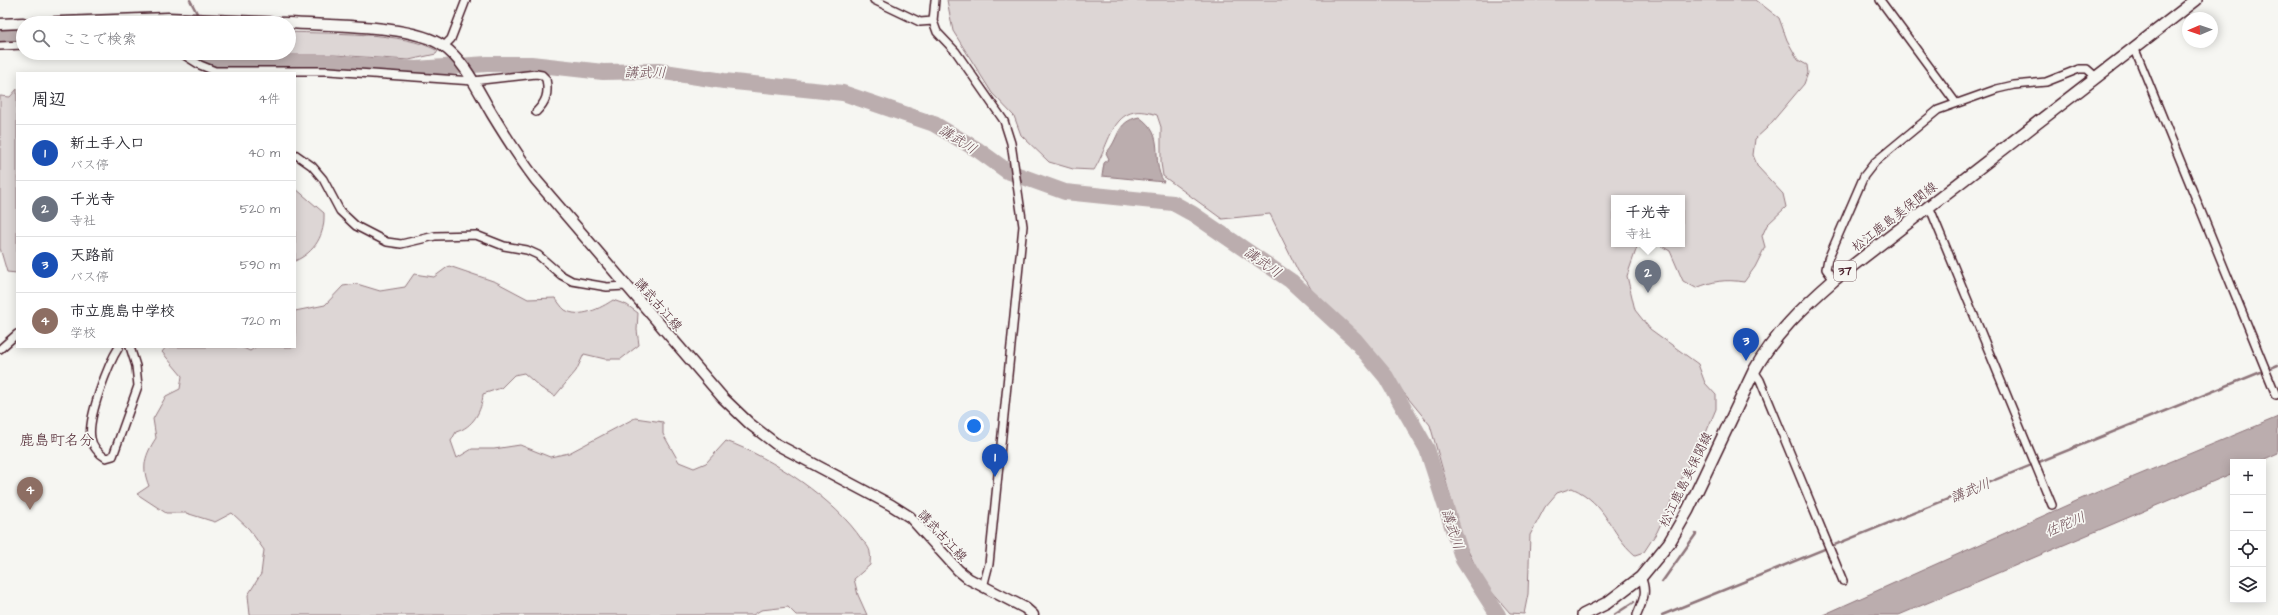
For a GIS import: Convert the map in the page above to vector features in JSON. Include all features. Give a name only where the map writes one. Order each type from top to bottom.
[{"type":"main road","name":"松江鹿島美保関線","points":[[1583,615],[1606,603],[1641,577],[1669,543],[1688,510],[1754,371],[1766,350],[1797,312],[1834,280],[2196,0]]},
{"type":"main road","name":"講武古江線","points":[[296,23],[402,31],[423,36],[444,46],[472,79],[517,155],[536,180],[724,398],[750,424],[776,444],[891,505],[910,517],[958,570],[984,587],[1025,608],[1033,615]]},
{"type":"main road","points":[[0,24],[16,24]]},
{"type":"street","points":[[444,46],[451,39],[466,0]]},
{"type":"street","points":[[874,0],[920,22],[933,21]]},
{"type":"street","points":[[935,0],[933,8],[933,21],[937,32],[956,52],[1004,121],[1008,131],[1017,185],[1023,240],[989,564],[984,587]]},
{"type":"street","points":[[1880,0],[1956,103]]},
{"type":"street","points":[[0,46],[16,45]]},
{"type":"street","points":[[2134,48],[2276,395]]},
{"type":"street","points":[[192,60],[216,72],[329,71],[472,79],[525,74],[542,75],[546,82],[546,99],[536,112]]},
{"type":"street","points":[[1834,280],[1826,269],[1828,259],[1864,176],[1875,162],[1938,110],[2014,85],[2046,82],[2079,69],[2087,70],[2096,77]]},
{"type":"street","points":[[296,155],[312,166],[323,179],[340,211],[356,226],[387,242],[401,244],[435,236],[476,235],[504,246],[527,250],[538,255],[561,275],[572,281],[607,287],[626,286]]},
{"type":"street","points":[[1929,206],[2052,505]]},
{"type":"street","points":[[0,349],[16,335]]},
{"type":"street","points":[[118,348],[110,362],[93,412],[90,427],[91,440],[98,451],[106,458],[113,456],[138,386],[136,366],[130,348]]},
{"type":"street","points":[[1754,371],[1760,380],[1843,581]]},
{"type":"street","points":[[1637,615],[1645,596],[1646,588],[1641,577]]},
{"type":"shaded area","points":[[947,0],[1756,0],[1779,18],[1787,40],[1798,60],[1807,65],[1808,73],[1804,84],[1767,128],[1755,139],[1753,155],[1758,167],[1783,194],[1786,207],[1767,225],[1762,236],[1765,247],[1755,267],[1744,282],[1719,281],[1696,288],[1683,281],[1670,251],[1663,247],[1685,247],[1685,195],[1611,195],[1611,247],[1637,247],[1627,276],[1635,310],[1650,329],[1698,364],[1705,383],[1716,395],[1716,409],[1700,447],[1687,467],[1657,532],[1644,552],[1635,555],[1619,538],[1601,510],[1584,495],[1572,488],[1557,493],[1545,507],[1530,535],[1528,594],[1524,614],[1510,613],[1483,582],[1462,538],[1430,425],[1350,327],[1316,298],[1307,282],[1298,271],[1270,214],[1222,219],[1163,176],[1161,163],[1161,127],[1157,115],[1142,112],[1131,113],[1122,118],[1115,126],[1094,170],[1073,169],[1049,162],[1021,135],[1014,116],[992,93],[953,31]]},
{"type":"shaded area","points":[[296,32],[386,37],[406,40],[438,51],[436,54],[409,60],[334,55],[296,55]]},
{"type":"shaded area","points":[[16,90],[16,273],[7,272],[0,248],[0,96],[10,97]]},
{"type":"shaded area","points":[[296,189],[324,213],[321,235],[313,248],[296,260]]},
{"type":"shaded area","points":[[449,266],[496,282],[528,299],[555,298],[565,310],[571,312],[584,313],[603,306],[613,300],[627,305],[638,313],[637,330],[639,345],[621,359],[605,359],[584,354],[576,371],[555,396],[541,388],[524,373],[514,375],[501,388],[483,394],[481,406],[476,418],[462,430],[456,432],[451,441],[457,458],[472,449],[494,449],[520,445],[550,457],[569,453],[635,418],[663,422],[663,434],[679,462],[694,468],[706,463],[726,441],[744,448],[782,469],[819,495],[851,525],[870,551],[870,565],[854,579],[858,595],[867,615],[796,615],[788,607],[761,610],[753,615],[250,615],[248,595],[261,574],[264,550],[249,529],[232,513],[215,522],[186,513],[166,513],[137,494],[149,486],[145,473],[145,461],[156,438],[153,419],[166,396],[180,389],[182,376],[162,352],[165,348],[243,348],[250,351],[254,348],[296,348],[296,311],[325,305],[343,286],[357,284],[380,291],[405,287],[414,274],[434,277]]},
{"type":"water","points":[[1139,117],[1153,132],[1156,140],[1158,165],[1164,182],[1102,176],[1104,163],[1109,159],[1106,153],[1122,127],[1131,119]]},
{"type":"water","name":"佐陀川","points":[[2278,417],[2278,453],[2265,459],[2230,459],[2230,474],[1899,615],[1823,615],[2083,498]]},
{"type":"waterway","points":[[190,0],[198,16]]},
{"type":"waterway","name":"講武川","points":[[0,35],[16,34]]},
{"type":"waterway","name":"講武川","points":[[215,60],[229,63],[329,63],[416,69],[487,64],[531,64],[603,72],[658,71],[724,81],[843,93],[934,124],[978,150],[1007,171],[1065,192],[1173,203],[1193,214],[1291,281],[1355,340],[1386,377],[1427,449],[1463,560],[1498,615]]},
{"type":"waterway","name":"講武川","points":[[1662,615],[2278,365]]},
{"type":"waterway","points":[[1662,582],[1696,534]]},
{"type":"waterway","points":[[1614,615],[1634,602]]},
{"type":"place","name":"千光寺","points":[[1648,293]]},
{"type":"place","name":"天路前","points":[[1746,361]]},
{"type":"place","name":"新土手入口","points":[[995,477]]},
{"type":"place","name":"市立鹿島中学校","points":[[30,510]]},
{"type":"district","name":"鹿島町名分","points":[[57,440]]}]
